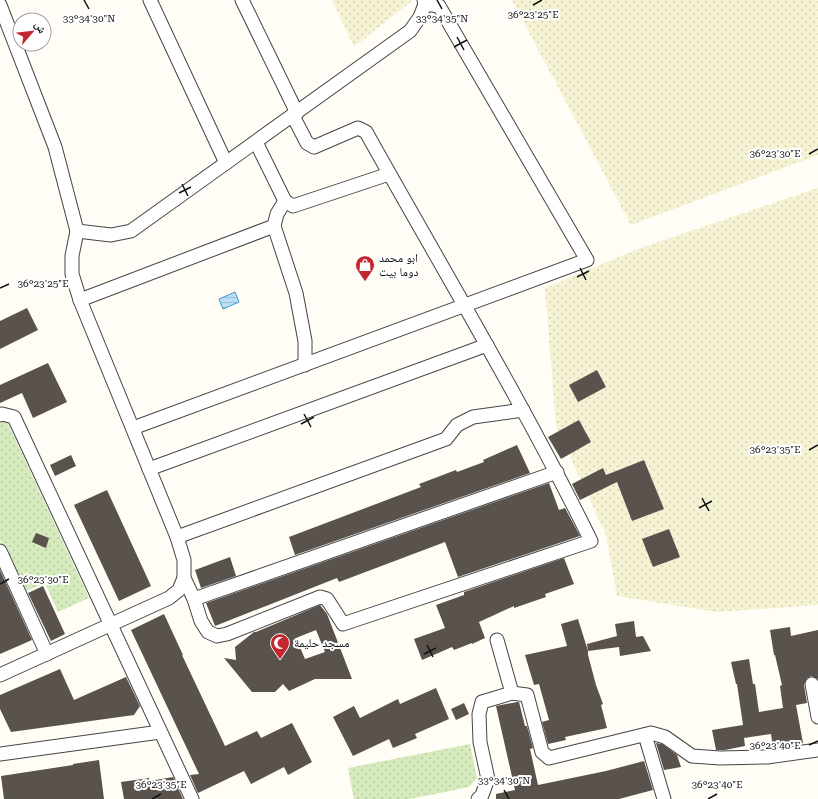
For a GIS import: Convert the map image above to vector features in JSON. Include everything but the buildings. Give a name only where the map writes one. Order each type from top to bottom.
[{"type":"street","points":[[150,0],[226,163]]},
{"type":"street","points":[[184,578],[194,599],[200,621],[208,632],[218,636],[227,634],[320,597],[327,599],[343,624],[591,541],[557,472],[523,410],[366,132],[358,128],[314,147],[306,143],[295,114],[242,0]]},
{"type":"street","points":[[77,232],[111,235],[131,231],[410,31],[420,16],[424,2],[439,6],[587,260],[133,428]]},
{"type":"street","points":[[0,4],[55,147],[77,232],[72,256],[72,274],[80,300],[177,537],[184,560],[184,578],[179,590],[169,598],[0,675]]},
{"type":"street","points":[[256,142],[285,201],[293,206],[389,174]]},
{"type":"street","points":[[285,201],[277,214],[274,226],[296,293],[305,341],[305,365]]},
{"type":"street","points":[[80,300],[274,226]]},
{"type":"street","points":[[149,468],[487,345]]},
{"type":"street","points":[[177,537],[446,439],[457,425],[473,417],[523,410]]},
{"type":"street","points":[[0,415],[2,414],[14,417],[192,799]]},
{"type":"street","points":[[194,599],[557,472]]},
{"type":"street","points":[[0,551],[47,654]]},
{"type":"street","points":[[497,640],[512,693]]},
{"type":"street","points":[[812,684],[818,717]]},
{"type":"street","points":[[478,799],[482,795],[488,779],[480,742],[479,714],[482,702],[512,693],[527,695],[542,752],[549,758],[651,734],[666,737],[692,756],[720,758],[767,757],[818,750]]},
{"type":"street","points":[[2,750],[160,732]]},
{"type":"street","points":[[645,735],[661,798]]},
{"type":"shaded area","points":[[332,0],[413,0],[354,47]]},
{"type":"shaded area","points":[[512,0],[818,0],[818,155],[631,225]]},
{"type":"shaded area","points":[[818,188],[818,605],[717,612],[617,596],[606,535],[556,426],[545,288],[640,248]]},
{"type":"green space","points":[[6,419],[89,598],[58,612],[45,583],[24,592],[0,540],[0,422]]},
{"type":"green space","points":[[470,744],[477,778],[469,787],[410,799],[354,799],[348,768]]},
{"type":"water","points":[[235,292],[239,302],[223,309],[219,299]]},
{"type":"place","name":"ابو محمد دوما بيت","points":[[365,282]]},
{"type":"place","name":"مسجد حليمة","points":[[280,660]]}]
